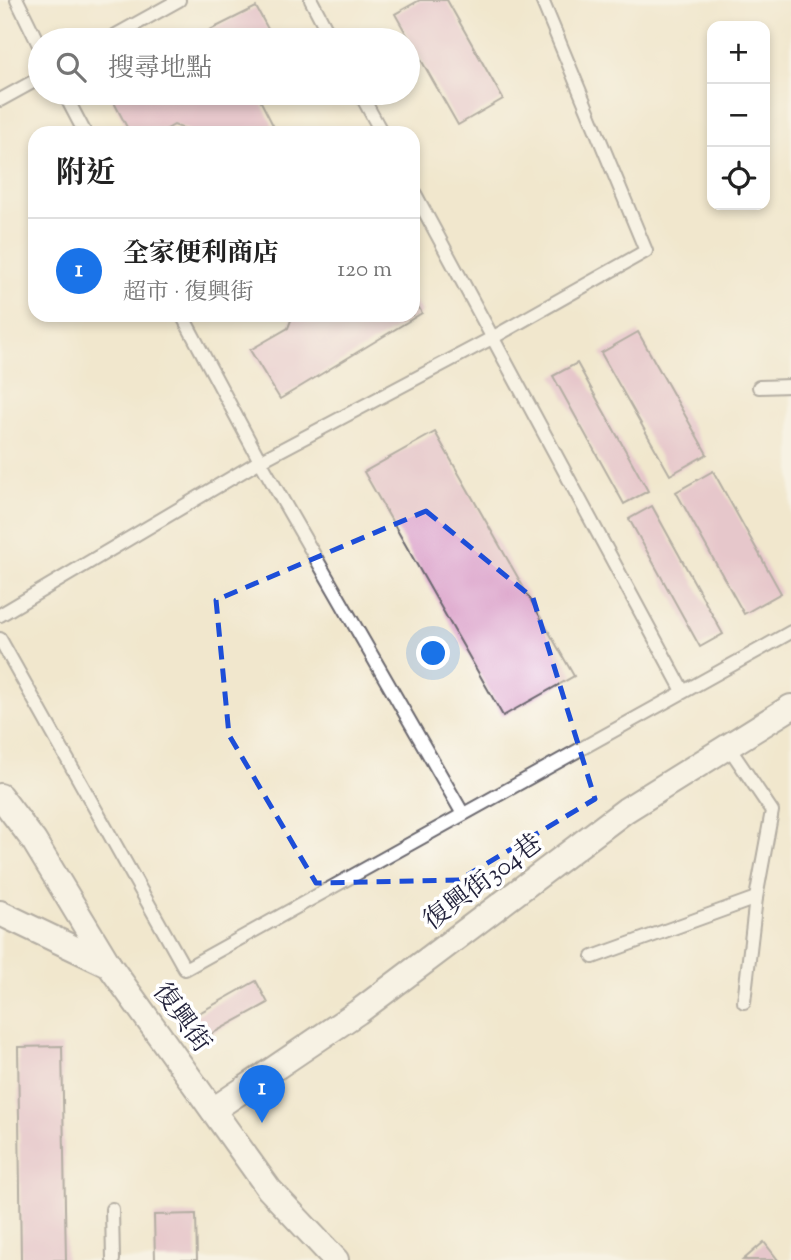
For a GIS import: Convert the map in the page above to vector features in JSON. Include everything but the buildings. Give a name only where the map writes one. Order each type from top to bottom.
[{"type":"street","name":"復興街304巷","points":[[213,1110],[358,1012],[626,810],[791,707]]},
{"type":"street","name":"復興街","points":[[0,796],[34,841],[108,965],[269,1189],[335,1260]]},
{"type":"street","points":[[0,913],[108,965]]},
{"type":"lane","points":[[17,0],[31,28]]},
{"type":"lane","points":[[128,28],[178,0]]},
{"type":"lane","points":[[310,0],[325,28]]},
{"type":"lane","points":[[0,615],[260,461],[492,338],[646,251],[542,0]]},
{"type":"lane","points":[[0,100],[28,85]]},
{"type":"lane","points":[[70,105],[81,126]]},
{"type":"lane","points":[[367,105],[378,126]]},
{"type":"lane","points":[[420,203],[683,691]]},
{"type":"lane","points":[[186,322],[260,461],[463,814]]},
{"type":"lane","points":[[759,387],[791,386]]},
{"type":"lane","points":[[0,639],[185,969],[791,632]]},
{"type":"lane","points":[[728,746],[772,811],[756,898],[744,1002]]},
{"type":"lane","points":[[593,957],[756,898]]},
{"type":"lane","points":[[112,1209],[113,1260]]},
{"type":"highlighted area","points":[[426,511],[533,598],[595,799],[459,880],[316,883],[229,735],[216,600]]},
{"type":"place","name":"全家便利商店","points":[[262,1123]]}]
